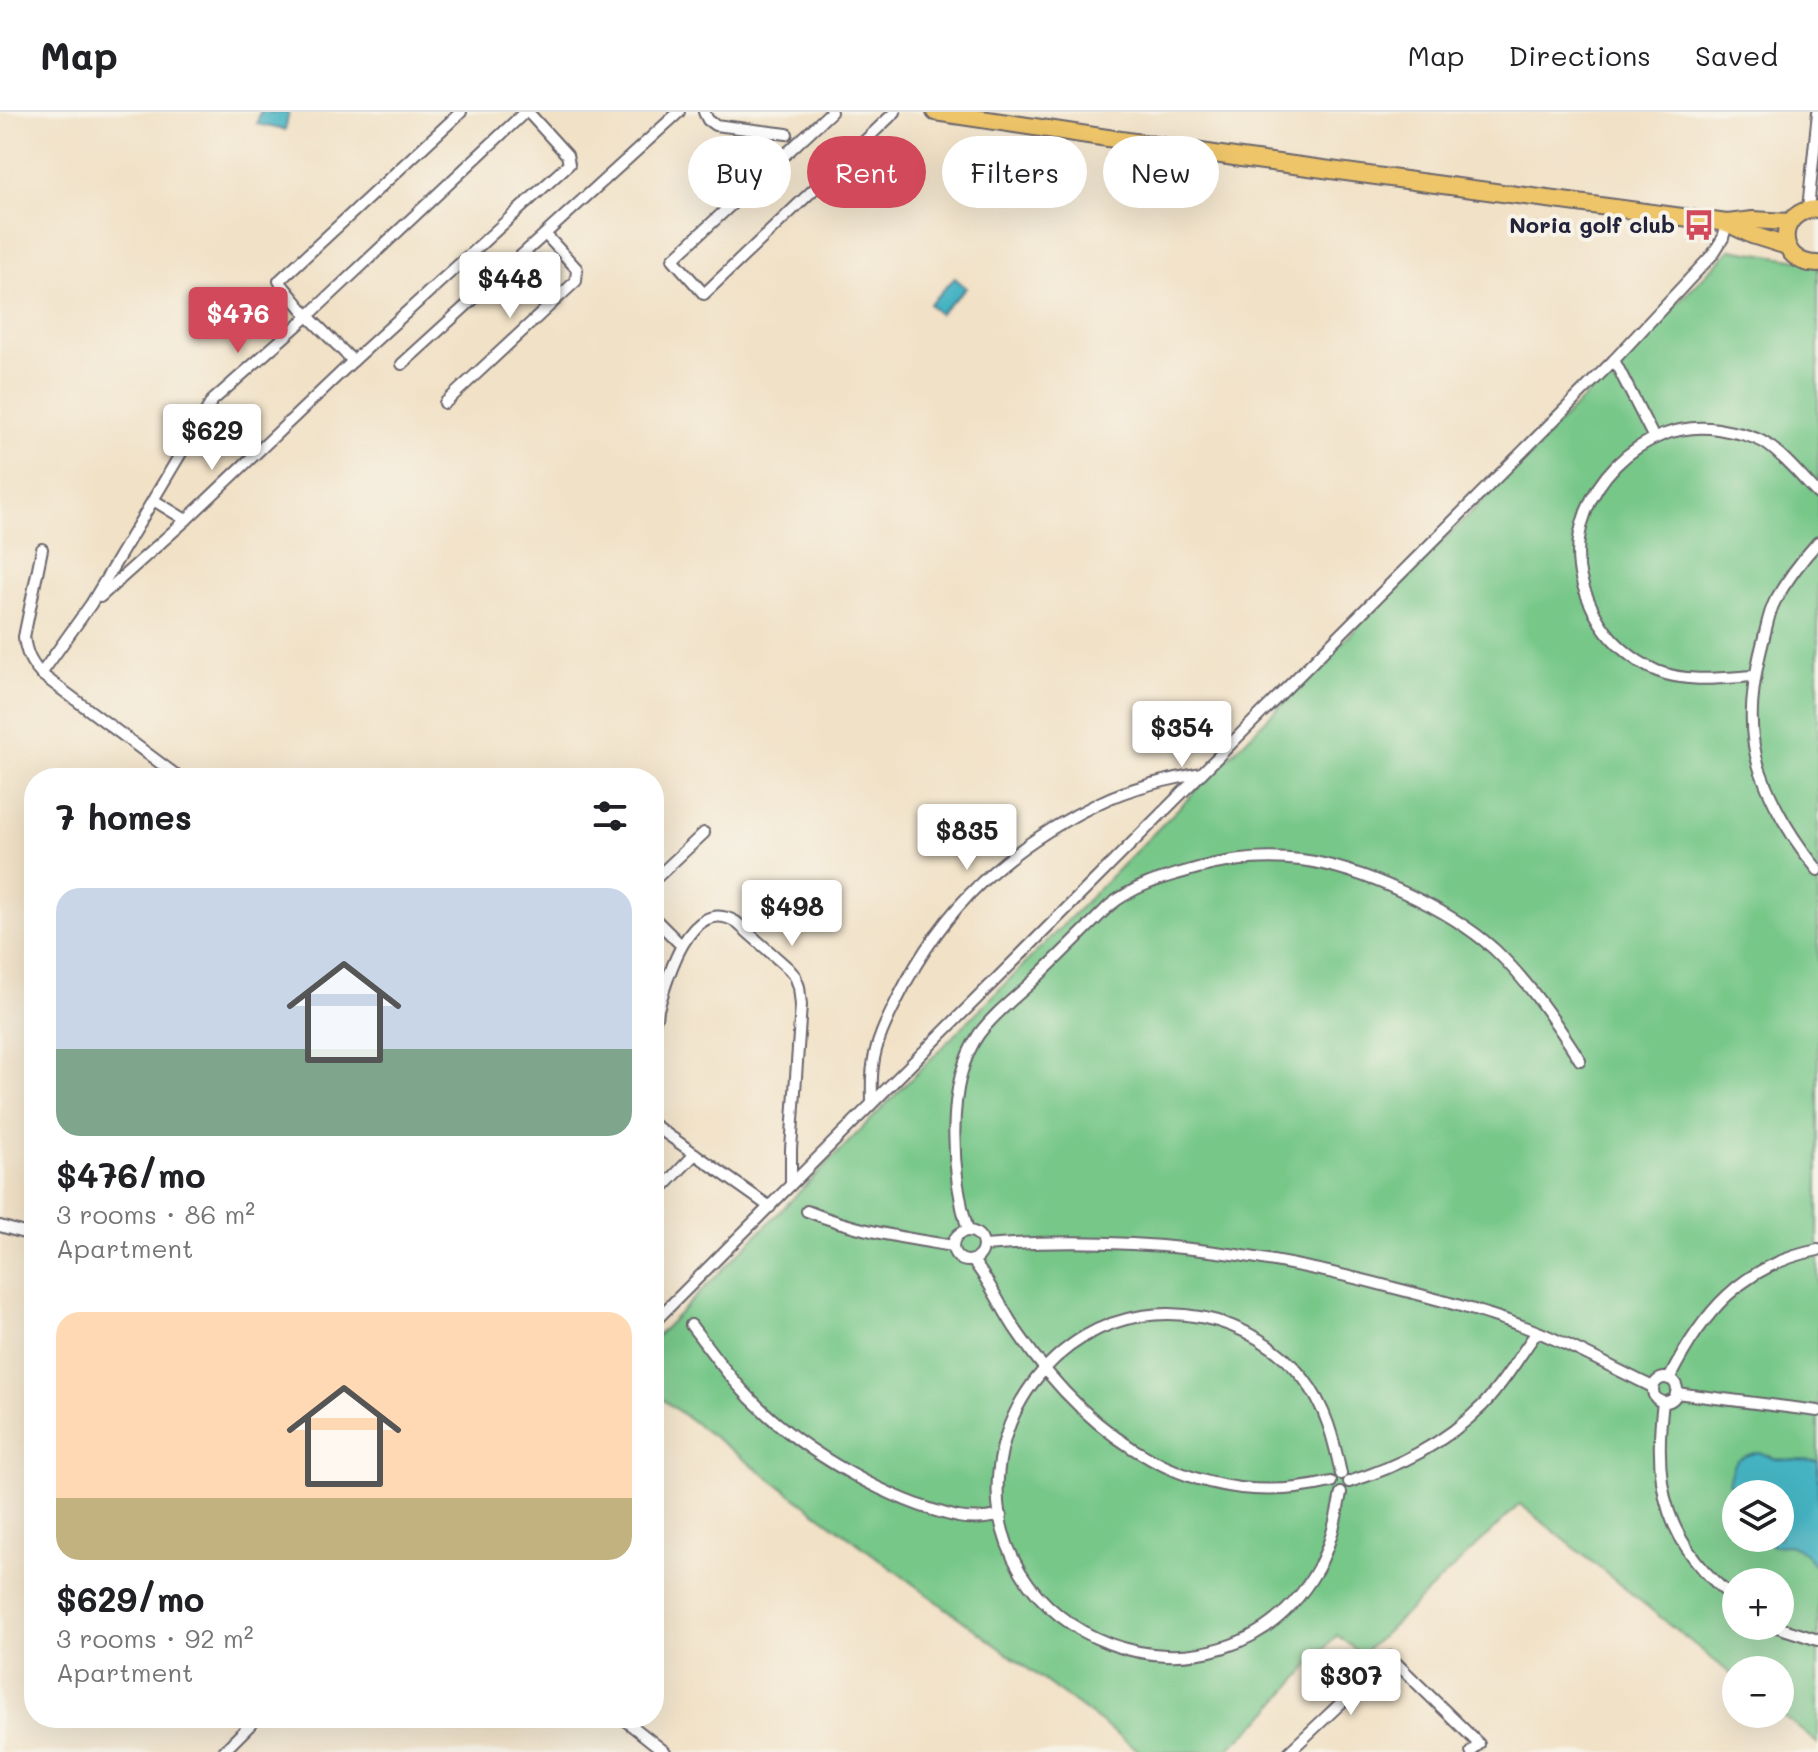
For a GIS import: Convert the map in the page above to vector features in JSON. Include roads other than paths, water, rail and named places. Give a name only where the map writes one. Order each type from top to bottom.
[{"type":"main road","points":[[935,112],[1241,158],[1727,223],[1753,220],[1790,222]]},
{"type":"main road","points":[[1813,209],[1798,213],[1790,222],[1786,238],[1787,246],[1799,261],[1818,264]]},
{"type":"main road","points":[[1727,223],[1787,246]]},
{"type":"street","points":[[353,361],[308,316],[279,281],[461,112]]},
{"type":"street","points":[[41,674],[91,604],[212,401],[308,316],[526,112],[567,155],[569,164],[353,361],[186,520],[91,604]]},
{"type":"street","points":[[402,364],[679,112]]},
{"type":"street","points":[[704,112],[715,125],[787,134]]},
{"type":"street","points":[[831,112],[673,259],[704,294],[895,112]]},
{"type":"street","points":[[1813,209],[1818,112]]},
{"type":"street","points":[[664,1312],[1614,360],[1713,254],[1723,238],[1727,223]]},
{"type":"street","points":[[445,403],[576,281],[577,269],[546,235]]},
{"type":"street","points":[[1614,360],[1654,438]]},
{"type":"street","points":[[1754,676],[1681,677],[1658,671],[1631,656],[1603,629],[1588,599],[1579,568],[1580,533],[1589,502],[1608,473],[1633,450],[1676,430],[1704,427],[1737,432],[1764,443],[1818,494]]},
{"type":"street","points":[[155,501],[186,520]]},
{"type":"street","points":[[1818,542],[1793,571],[1773,605],[1754,676],[1752,725],[1759,768],[1778,814],[1818,870]]},
{"type":"street","points":[[42,549],[24,637],[25,650],[41,674],[167,768]]},
{"type":"street","points":[[872,1103],[873,1064],[882,1031],[918,957],[983,880],[1043,833],[1103,801],[1149,784],[1202,773]]},
{"type":"street","points":[[664,871],[704,833]]},
{"type":"street","points":[[968,1231],[960,1203],[955,1116],[969,1052],[989,1023],[1109,906],[1124,894],[1155,880],[1225,861],[1274,859],[1329,867],[1390,887],[1434,907],[1494,949],[1549,1013],[1580,1060]]},
{"type":"street","points":[[664,985],[681,945],[703,922],[716,915],[727,916],[755,936],[795,976],[801,1005],[791,1184]]},
{"type":"street","points":[[664,928],[681,945]]},
{"type":"street","points":[[664,1132],[770,1207]]},
{"type":"street","points":[[664,1187],[695,1154]]},
{"type":"street","points":[[807,1211],[888,1235],[953,1246]]},
{"type":"street","points":[[0,1226],[24,1233]]},
{"type":"street","points":[[968,1231],[979,1235],[984,1246],[981,1255],[973,1261],[961,1260],[953,1246],[955,1237],[968,1231]]},
{"type":"street","points":[[984,1246],[1047,1241],[1198,1248],[1265,1259],[1447,1302],[1537,1332],[1653,1387]]},
{"type":"street","points":[[1669,1379],[1698,1326],[1743,1281],[1781,1261],[1818,1250]]},
{"type":"street","points":[[973,1261],[1044,1368],[1110,1434],[1134,1452],[1157,1463],[1193,1477],[1249,1489],[1298,1490],[1331,1482],[1336,1475],[1345,1478],[1391,1469],[1442,1441],[1483,1405],[1537,1332]]},
{"type":"street","points":[[1177,1314],[1217,1320],[1242,1330],[1286,1360],[1319,1402],[1330,1427],[1346,1490],[1341,1493],[1328,1546],[1304,1589],[1288,1607],[1258,1630],[1225,1646],[1177,1656],[1152,1655],[1105,1644],[1062,1619],[1044,1602],[1016,1562],[1001,1516],[998,1489],[999,1463],[1005,1437],[1028,1389],[1044,1368],[1087,1335],[1111,1324],[1137,1317],[1177,1314]]},
{"type":"street","points":[[691,1325],[757,1406],[825,1459],[882,1488],[934,1509],[959,1517],[979,1519],[1001,1516]]},
{"type":"street","points":[[1659,1379],[1669,1379],[1675,1384],[1676,1393],[1673,1399],[1663,1402],[1655,1397],[1653,1387],[1659,1379]]},
{"type":"street","points":[[1676,1393],[1818,1411]]},
{"type":"street","points":[[1663,1402],[1659,1474],[1665,1505],[1676,1530],[1692,1554],[1722,1587]]},
{"type":"street","points":[[1331,1482],[1333,1490],[1341,1493]]},
{"type":"street","points":[[1794,1632],[1818,1640]]},
{"type":"street","points":[[1289,1752],[1390,1657],[1479,1744],[1471,1752]]},
{"type":"street","points":[[223,1752],[247,1728]]},
{"type":"street","points":[[635,1728],[665,1752]]},
{"type":"water","points":[[260,112],[289,112],[285,130],[257,124]]},
{"type":"water","points":[[955,278],[966,288],[939,314],[929,304]]},
{"type":"water","points":[[1759,1452],[1775,1459],[1818,1461],[1818,1571],[1805,1552],[1794,1547],[1794,1480],[1729,1480],[1737,1461]]},
{"type":"place","name":"Noria golf club","points":[[1699,225]]}]
